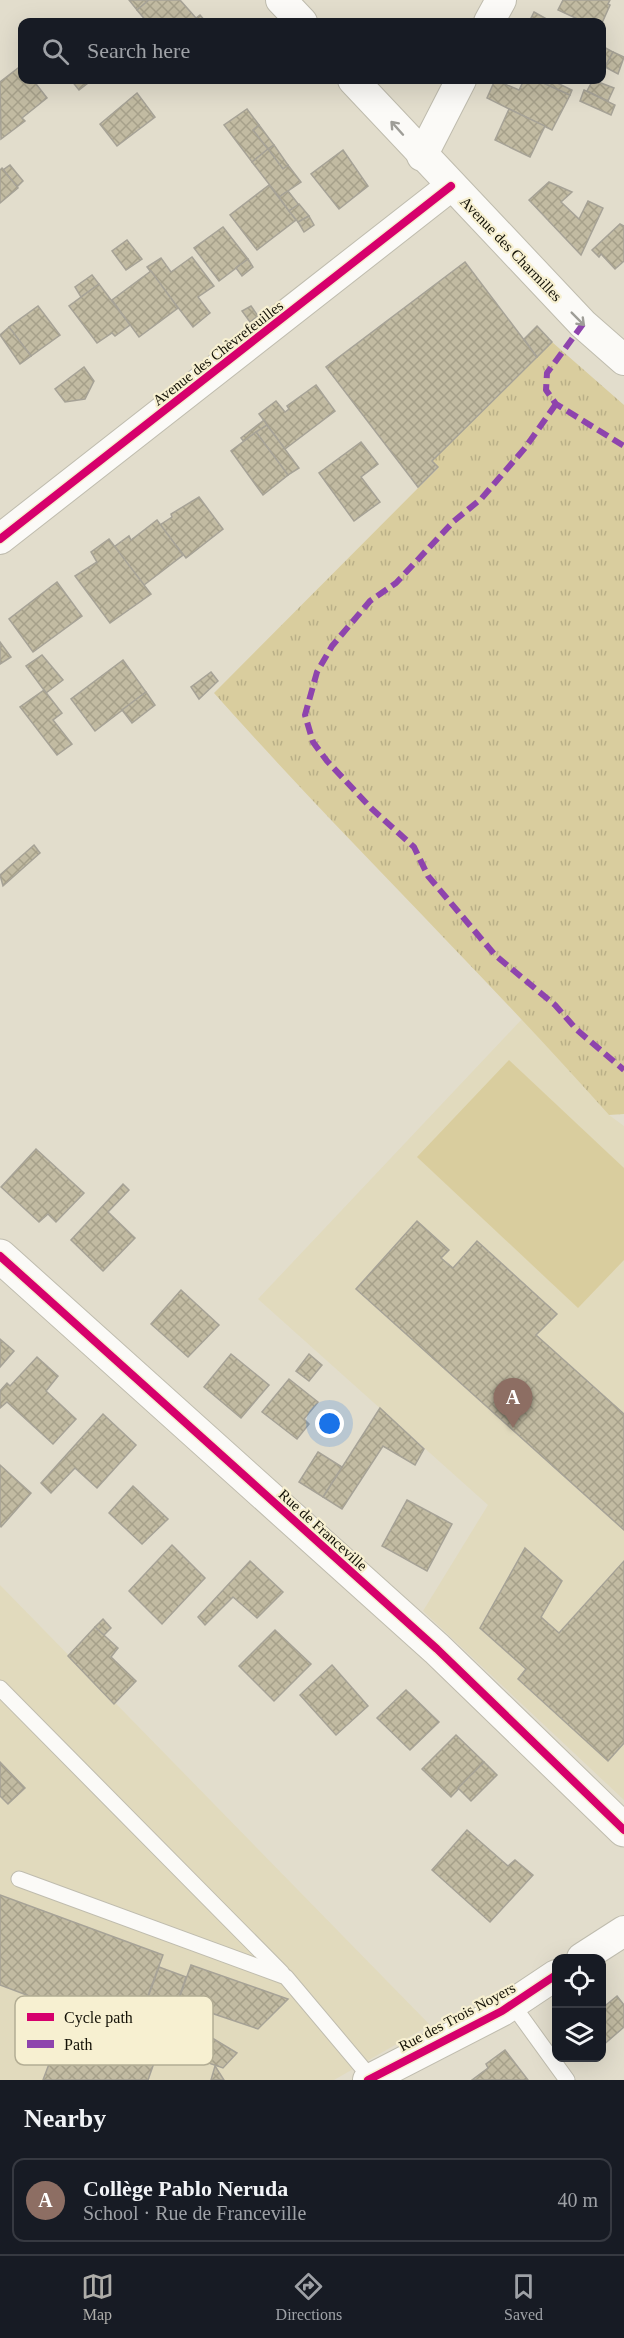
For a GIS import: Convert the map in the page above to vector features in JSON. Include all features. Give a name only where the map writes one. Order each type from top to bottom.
[{"type":"street","points":[[281,0],[298,18]]},
{"type":"street","points":[[491,18],[501,0]]},
{"type":"street","name":"Avenue des Charmilles","points":[[357,84],[422,156],[583,324],[624,360]]},
{"type":"street","points":[[422,156],[459,84]]},
{"type":"street","name":"Avenue des Chèvrefeuilles","points":[[0,539],[451,186]]},
{"type":"street","name":"Rue de Franceville","points":[[0,1256],[437,1649],[624,1830]]},
{"type":"street","points":[[590,1954],[624,1931]]},
{"type":"street","name":"Rue des Trois Noyers","points":[[369,2079],[512,2004],[552,1978]]},
{"type":"lane","points":[[0,1688],[286,1977],[369,2079]]},
{"type":"lane","points":[[19,1880],[286,1977]]},
{"type":"lane","points":[[512,2004],[567,2080]]},
{"type":"shaded area","points":[[523,1018],[609,1115],[624,1126],[624,1800],[423,1611],[488,1505],[258,1299]]},
{"type":"shaded area","points":[[0,1585],[430,2025],[334,2080],[0,2080]]},
{"type":"green space","points":[[552,342],[624,405],[624,1114],[609,1115],[561,1061],[262,747],[214,693],[438,468],[432,461]]},
{"type":"green space","points":[[509,1060],[624,1168],[624,1260],[578,1308],[417,1157]]},
{"type":"building","points":[[129,0],[149,0],[137,10]]},
{"type":"building","points":[[149,0],[180,0],[196,18],[144,18],[137,10]]},
{"type":"building","points":[[563,0],[610,0],[604,18],[575,18],[558,10]]},
{"type":"building","points":[[534,12],[545,18],[531,18]]},
{"type":"building","points":[[606,48],[613,52],[606,65]]},
{"type":"building","points":[[613,52],[624,57],[618,74],[606,68]]},
{"type":"building","points":[[18,68],[18,84],[36,84],[47,98],[22,118],[25,121],[1,139],[0,82]]},
{"type":"building","points":[[74,84],[87,84],[79,90]]},
{"type":"building","points":[[493,84],[505,84],[519,90],[522,84],[546,84],[570,95],[552,130],[487,98]]},
{"type":"building","points":[[546,84],[559,84],[572,90],[570,95]]},
{"type":"building","points":[[591,84],[604,84],[614,88],[608,101],[587,91]]},
{"type":"building","points":[[584,90],[615,105],[611,115],[580,101]]},
{"type":"building","points":[[137,93],[155,117],[117,146],[100,124]]},
{"type":"building","points":[[247,109],[259,125],[253,130],[268,149],[252,162],[224,125]]},
{"type":"building","points":[[509,109],[545,126],[530,157],[495,140]]},
{"type":"building","points":[[259,125],[274,145],[268,149],[253,130]]},
{"type":"building","points":[[274,145],[288,165],[283,169],[268,149]]},
{"type":"building","points":[[268,149],[283,169],[288,165],[301,182],[279,197],[252,162]]},
{"type":"building","points":[[343,150],[368,186],[339,209],[311,174]]},
{"type":"building","points":[[10,165],[23,181],[17,187],[3,170]]},
{"type":"building","points":[[2,168],[18,188],[0,203],[0,170]]},
{"type":"building","points":[[549,182],[572,192],[561,202],[579,219],[588,201],[603,208],[581,255],[529,200]]},
{"type":"building","points":[[269,185],[296,220],[257,250],[230,215]]},
{"type":"building","points":[[288,191],[299,205],[289,211],[279,197]]},
{"type":"building","points":[[299,204],[309,216],[298,222],[289,211]]},
{"type":"building","points":[[309,216],[314,225],[304,232],[298,222]]},
{"type":"building","points":[[620,224],[624,226],[624,261],[615,269],[601,254],[599,257],[592,250]]},
{"type":"building","points":[[223,227],[248,259],[219,281],[194,248]]},
{"type":"building","points":[[127,240],[142,259],[126,270],[112,251]]},
{"type":"building","points":[[192,257],[214,286],[198,297],[210,313],[193,327],[147,267],[161,258],[171,272]]},
{"type":"building","points":[[248,259],[253,267],[242,276],[236,268]]},
{"type":"building","points":[[465,262],[537,357],[432,461],[438,467],[418,487],[326,367]]},
{"type":"building","points":[[151,271],[178,308],[139,337],[112,300]]},
{"type":"building","points":[[92,275],[99,284],[81,297],[75,287]]},
{"type":"building","points":[[99,284],[130,325],[115,336],[112,333],[97,343],[69,306]]},
{"type":"building","points":[[38,306],[60,335],[31,356],[9,327]]},
{"type":"building","points":[[251,306],[258,316],[250,322],[242,311]]},
{"type":"building","points":[[537,326],[552,342],[537,357],[524,339]]},
{"type":"building","points":[[9,327],[31,356],[20,364],[0,335]]},
{"type":"building","points":[[84,367],[94,381],[85,399],[65,402],[55,389]]},
{"type":"building","points":[[316,385],[335,411],[285,449],[259,414],[276,401],[285,412],[289,409],[287,406]]},
{"type":"building","points":[[264,420],[267,425],[244,442],[241,438]]},
{"type":"building","points":[[267,425],[299,468],[288,475],[256,432]]},
{"type":"building","points":[[256,432],[288,475],[263,495],[231,451]]},
{"type":"building","points":[[361,442],[378,464],[361,477],[380,502],[354,521],[319,473]]},
{"type":"building","points":[[199,497],[223,529],[186,558],[160,525],[172,517],[171,514]]},
{"type":"building","points":[[157,520],[183,555],[144,585],[114,547],[129,536],[131,540]]},
{"type":"building","points":[[109,539],[151,594],[110,623],[75,576],[97,562],[91,552]]},
{"type":"building","points":[[57,582],[82,616],[33,652],[9,619]]},
{"type":"building","points":[[0,642],[11,657],[0,664]]},
{"type":"building","points":[[42,655],[63,680],[46,693],[26,666]]},
{"type":"building","points":[[123,660],[146,692],[95,731],[71,699]]},
{"type":"building","points":[[211,672],[218,681],[199,699],[191,687]]},
{"type":"building","points":[[44,690],[62,713],[53,720],[72,744],[57,755],[20,707]]},
{"type":"building","points":[[146,692],[155,705],[132,723],[122,710]]},
{"type":"building","points":[[34,845],[40,853],[3,886],[0,875]]},
{"type":"building","points":[[36,1149],[84,1193],[56,1222],[48,1214],[39,1222],[1,1187]]},
{"type":"building","points":[[123,1184],[129,1190],[108,1212],[135,1238],[103,1271],[71,1240]]},
{"type":"building","points":[[417,1221],[449,1250],[441,1258],[453,1268],[477,1241],[557,1314],[536,1335],[624,1414],[624,1530],[356,1289]]},
{"type":"building","points":[[181,1290],[219,1325],[188,1357],[151,1324]]},
{"type":"building","points":[[0,1339],[14,1351],[0,1367]]},
{"type":"building","points":[[231,1354],[269,1385],[241,1418],[204,1387]]},
{"type":"building","points":[[309,1354],[322,1365],[309,1381],[296,1371]]},
{"type":"building","points":[[37,1357],[58,1376],[46,1391],[76,1419],[53,1444],[7,1402],[0,1408],[0,1391],[7,1383],[10,1386]]},
{"type":"building","points":[[289,1379],[318,1402],[304,1419],[309,1424],[297,1439],[262,1412]]},
{"type":"building","points":[[380,1408],[424,1449],[415,1465],[383,1446],[342,1509],[323,1497]]},
{"type":"building","points":[[103,1414],[136,1445],[97,1488],[75,1468],[51,1493],[41,1483]]},
{"type":"building","points":[[318,1452],[342,1467],[323,1497],[299,1482]]},
{"type":"building","points":[[0,1465],[31,1493],[1,1527],[0,1526]]},
{"type":"building","points":[[133,1486],[168,1519],[142,1544],[109,1513]]},
{"type":"building","points":[[407,1500],[452,1524],[427,1571],[382,1546]]},
{"type":"building","points":[[172,1545],[205,1578],[162,1624],[129,1591]]},
{"type":"building","points":[[525,1548],[562,1581],[541,1617],[559,1633],[624,1561],[624,1743],[608,1761],[518,1679],[526,1669],[480,1628]]},
{"type":"building","points":[[250,1561],[283,1592],[257,1618],[233,1597],[205,1625],[198,1617]]},
{"type":"building","points":[[103,1619],[111,1628],[104,1635],[95,1627]]},
{"type":"building","points":[[95,1627],[118,1648],[111,1657],[136,1681],[114,1704],[68,1656]]},
{"type":"building","points":[[275,1630],[311,1664],[274,1701],[239,1666]]},
{"type":"building","points":[[332,1665],[368,1706],[336,1735],[300,1695]]},
{"type":"building","points":[[406,1690],[439,1722],[410,1750],[377,1718]]},
{"type":"building","points":[[456,1735],[484,1762],[451,1797],[422,1769]]},
{"type":"building","points":[[0,1762],[25,1788],[8,1804],[0,1796]]},
{"type":"building","points":[[484,1762],[497,1775],[471,1801],[458,1788]]},
{"type":"building","points":[[467,1830],[508,1866],[515,1860],[533,1875],[490,1922],[432,1870]]},
{"type":"building","points":[[0,1895],[163,1955],[148,1996],[29,1996],[0,1985]]},
{"type":"building","points":[[191,1965],[288,1999],[258,2029],[213,2014],[213,1996],[180,1996]]},
{"type":"building","points":[[159,1967],[186,1977],[180,1996],[149,1996]]},
{"type":"building","points":[[617,1996],[624,2005],[624,2027],[606,2043],[606,2008],[606,2005]]},
{"type":"building","points":[[213,2038],[237,2053],[223,2068],[213,2065]]},
{"type":"building","points":[[505,2050],[528,2080],[472,2080],[488,2068],[486,2064]]},
{"type":"building","points":[[49,2065],[153,2065],[148,2080],[43,2080]]},
{"type":"building","points":[[215,2066],[224,2080],[211,2080]]},
{"type":"marked path","points":[[583,324],[547,373],[546,390],[556,404],[624,446]]},
{"type":"marked path","points":[[556,404],[525,448],[481,499],[454,521],[396,583],[370,601],[332,646],[317,672],[305,715],[313,742],[327,761],[371,808],[414,847],[428,876],[495,955],[555,1005],[577,1030],[624,1070]]},
{"type":"cycle path","points":[[0,539],[451,186]]},
{"type":"cycle path","points":[[0,1256],[437,1649],[624,1830]]},
{"type":"cycle path","points":[[368,2080],[502,2011],[552,1978]]},
{"type":"place","name":"Collège Pablo Neruda","points":[[513,1428]]}]
